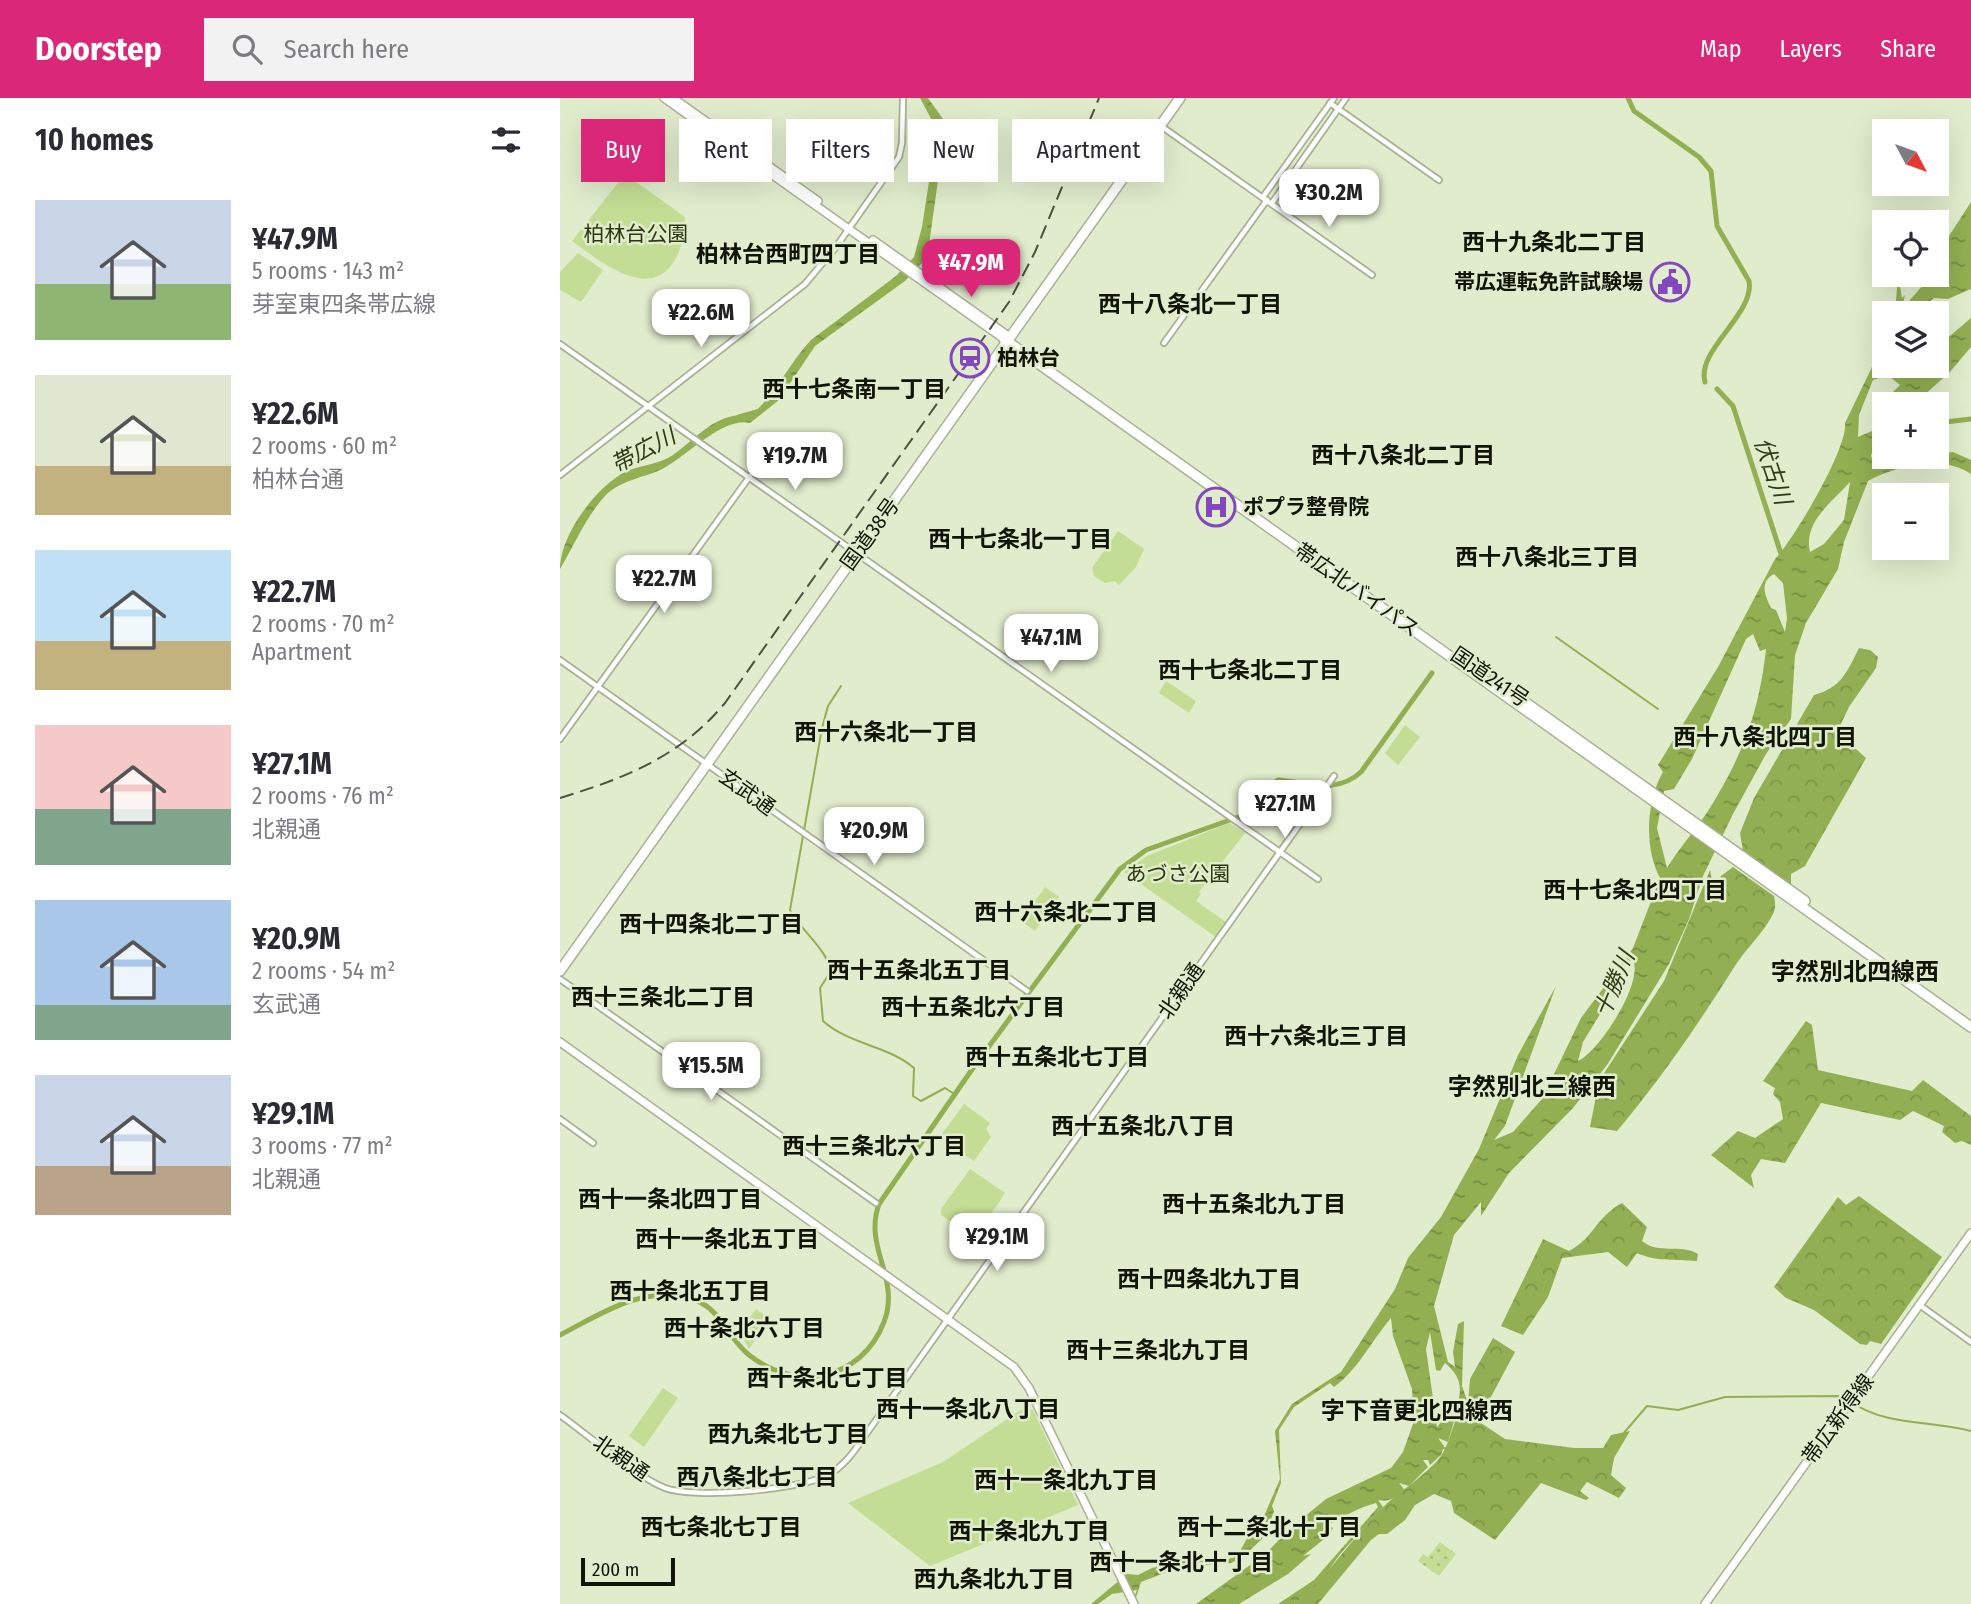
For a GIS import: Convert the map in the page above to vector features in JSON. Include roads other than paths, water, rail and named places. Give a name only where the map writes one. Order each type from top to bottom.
[{"type":"highway","name":"国道38号","points":[[1162,119],[1175,98]]},
{"type":"highway","name":"国道38号","points":[[1163,119],[1181,98]]},
{"type":"highway","name":"国道38号","points":[[560,963],[1118,182]]},
{"type":"highway","name":"国道241号","points":[[1007,339],[1971,1021]]},
{"type":"highway","name":"国道38号","points":[[560,971],[705,762]]},
{"type":"highway","name":"国道241号","points":[[1794,896],[1971,1027]]},
{"type":"main road","points":[[664,98],[850,227]]},
{"type":"main road","points":[[673,98],[1007,339]]},
{"type":"main road","points":[[560,1042],[998,1353],[1019,1372],[1134,1604]]},
{"type":"main road","name":"帯広新得線","points":[[1705,1604],[1971,1233]]},
{"type":"street","points":[[560,475],[805,284],[850,227],[899,157],[903,135],[903,98]]},
{"type":"street","points":[[1164,343],[1267,200],[1346,98]]},
{"type":"street","points":[[1267,200],[1332,101],[1338,109],[1439,180]]},
{"type":"street","points":[[1164,128],[1372,275]]},
{"type":"street","points":[[560,344],[1318,879]]},
{"type":"street","points":[[560,739],[750,476]]},
{"type":"street","name":"玄武通","points":[[560,660],[1027,991]]},
{"type":"street","name":"北親通","points":[[560,1415],[650,1479],[675,1490],[693,1493],[775,1488],[817,1480],[849,1458],[1334,776]]},
{"type":"street","points":[[560,979],[876,1203]]},
{"type":"street","points":[[560,1119],[593,1143]]},
{"type":"street","points":[[1921,1306],[1971,1342]]},
{"type":"water","points":[[920,98],[928,98],[943,119],[931,119]]},
{"type":"water","points":[[929,182],[938,182],[929,245],[922,263],[905,281],[815,346],[779,400],[750,423],[728,426],[669,465],[609,492],[588,519],[560,569],[566,541],[573,527],[604,487],[627,471],[668,458],[718,421],[739,415],[751,415],[768,398],[811,340],[896,276],[914,257]]},
{"type":"water","points":[[1971,202],[1971,289],[1948,299],[1909,301],[1921,287],[1949,287],[1949,236]]},
{"type":"water","points":[[1897,287],[1900,287],[1902,298],[1905,295],[1904,301],[1896,301]]},
{"type":"water","points":[[1971,318],[1971,347],[1949,373],[1949,337]]},
{"type":"water","name":"十勝川","points":[[1872,367],[1872,378],[1880,378],[1873,380],[1859,415],[1858,437],[1872,431],[1872,469],[1898,469],[1868,481],[1844,542],[1838,569],[1806,623],[1795,655],[1791,719],[1766,754],[1733,814],[1703,876],[1689,919],[1669,964],[1607,1065],[1573,1108],[1509,1173],[1481,1216],[1481,1202],[1454,1235],[1434,1306],[1448,1362],[1455,1367],[1453,1352],[1458,1324],[1464,1321],[1462,1386],[1468,1403],[1461,1418],[1451,1418],[1454,1421],[1448,1442],[1438,1438],[1444,1446],[1441,1455],[1430,1465],[1428,1460],[1423,1460],[1428,1467],[1409,1486],[1399,1483],[1404,1489],[1398,1495],[1389,1500],[1378,1500],[1383,1507],[1341,1553],[1319,1583],[1294,1604],[1278,1604],[1314,1580],[1378,1507],[1376,1503],[1329,1525],[1333,1528],[1329,1535],[1303,1556],[1311,1554],[1288,1574],[1239,1604],[1196,1604],[1264,1555],[1326,1499],[1391,1468],[1403,1452],[1414,1421],[1412,1389],[1393,1336],[1391,1318],[1342,1380],[1334,1387],[1330,1383],[1294,1407],[1279,1430],[1281,1483],[1272,1506],[1274,1511],[1265,1536],[1243,1557],[1231,1563],[1180,1567],[1141,1582],[1134,1604],[1131,1604],[1137,1590],[1112,1594],[1098,1604],[1091,1604],[1127,1574],[1138,1575],[1152,1568],[1184,1560],[1222,1561],[1237,1556],[1248,1537],[1258,1530],[1280,1479],[1275,1431],[1292,1404],[1341,1372],[1395,1289],[1408,1258],[1441,1217],[1479,1149],[1518,1055],[1556,986],[1505,1126],[1494,1140],[1513,1132],[1542,1099],[1581,1018],[1633,948],[1660,878],[1649,839],[1650,810],[1663,772],[1658,765],[1718,667],[1775,559],[1818,493],[1838,452],[1845,423]],"holes":[[[1850,482],[1844,520],[1824,544],[1810,552],[1809,541],[1815,522]],[[1774,574],[1783,583],[1787,618],[1785,632],[1776,610],[1771,608],[1767,599],[1765,585]],[[1753,634],[1760,651],[1766,649],[1759,694],[1747,734],[1720,791],[1667,868],[1657,828],[1664,791],[1674,789],[1692,759],[1746,639]],[[1633,960],[1635,970],[1626,999],[1608,1031],[1597,1045],[1578,1061],[1583,1042],[1608,1001],[1622,965]],[[1430,1332],[1436,1370],[1440,1371],[1445,1363],[1455,1374],[1460,1386],[1454,1413],[1447,1415],[1437,1427],[1426,1349]]]},
{"type":"water","points":[[1891,378],[1943,378],[1928,392],[1893,392],[1900,385]]},
{"type":"water","points":[[1949,452],[1971,460],[1971,474],[1949,465]]},
{"type":"waterway","name":"伏古川","points":[[1628,98],[1634,111],[1699,157],[1711,171],[1717,226],[1749,281],[1743,306],[1709,357],[1705,382]]},
{"type":"waterway","name":"伏古川","points":[[1717,389],[1733,406],[1782,557]]},
{"type":"waterway","name":"帯広川","points":[[739,417],[760,411]]},
{"type":"waterway","points":[[1949,422],[1971,419]]},
{"type":"waterway","points":[[1556,637],[1658,709]]},
{"type":"waterway","points":[[560,1335],[621,1304],[671,1295],[689,1298],[709,1308],[749,1355],[767,1367],[787,1374],[825,1374],[844,1368],[860,1357],[874,1342],[888,1306],[886,1277],[875,1235],[879,1204],[973,1068],[1120,869],[1146,850],[1241,816],[1278,780],[1331,785],[1351,779],[1361,772],[1432,673]]},
{"type":"waterway","points":[[841,686],[828,706],[822,728],[790,910],[819,947],[831,971],[820,988],[823,1021],[845,1035],[892,1054],[914,1068],[913,1096],[921,1101],[945,1088],[956,1095]]},
{"type":"waterway","points":[[1443,1448],[1476,1453],[1533,1452],[1565,1467],[1582,1468],[1599,1462],[1647,1406],[1678,1410],[1725,1397],[1838,1396],[1847,1399]]},
{"type":"waterway","points":[[1851,1402],[1880,1416],[1971,1431]]},
{"type":"railway","points":[[560,798],[629,773],[670,752],[708,722],[725,703],[1009,302],[1035,252],[1099,98]]},
{"type":"place","name":"帯広運転免許試験場","points":[[1670,282]]},
{"type":"place","name":"柏林台","points":[[970,358]]},
{"type":"place","name":"ポプラ整骨院","points":[[1216,507]]},
{"type":"district","name":"西十九条北二丁目","points":[[1554,242]]},
{"type":"district","name":"柏林台西町四丁目","points":[[788,254]]},
{"type":"district","name":"西十八条北一丁目","points":[[1190,304]]},
{"type":"district","name":"西十七条南一丁目","points":[[854,389]]},
{"type":"district","name":"西十八条北二丁目","points":[[1403,455]]},
{"type":"district","name":"西十七条北一丁目","points":[[1020,539]]},
{"type":"district","name":"西十八条北三丁目","points":[[1547,557]]},
{"type":"district","name":"西十七条北二丁目","points":[[1250,670]]},
{"type":"district","name":"西十六条北一丁目","points":[[886,732]]},
{"type":"district","name":"西十八条北四丁目","points":[[1765,737]]},
{"type":"district","name":"西十七条北四丁目","points":[[1635,890]]},
{"type":"district","name":"西十六条北二丁目","points":[[1066,912]]},
{"type":"district","name":"西十四条北二丁目","points":[[711,924]]},
{"type":"district","name":"西十五条北五丁目","points":[[919,970]]},
{"type":"district","name":"字然別北四線西","points":[[1855,972]]},
{"type":"district","name":"西十三条北二丁目","points":[[663,997]]},
{"type":"district","name":"西十五条北六丁目","points":[[973,1007]]},
{"type":"district","name":"西十六条北三丁目","points":[[1316,1036]]},
{"type":"district","name":"西十五条北七丁目","points":[[1057,1057]]},
{"type":"district","name":"字然別北三線西","points":[[1532,1087]]},
{"type":"district","name":"西十五条北八丁目","points":[[1143,1126]]},
{"type":"district","name":"西十三条北六丁目","points":[[874,1146]]},
{"type":"district","name":"西十一条北四丁目","points":[[670,1199]]},
{"type":"district","name":"西十五条北九丁目","points":[[1254,1204]]},
{"type":"district","name":"西十一条北五丁目","points":[[727,1239]]},
{"type":"district","name":"西十四条北九丁目","points":[[1209,1279]]},
{"type":"district","name":"西十条北五丁目","points":[[690,1291]]},
{"type":"district","name":"西十条北六丁目","points":[[744,1328]]},
{"type":"district","name":"西十三条北九丁目","points":[[1158,1350]]},
{"type":"district","name":"西十条北七丁目","points":[[827,1378]]},
{"type":"district","name":"西十一条北八丁目","points":[[968,1409]]},
{"type":"district","name":"字下音更北四線西","points":[[1417,1411]]},
{"type":"district","name":"西九条北七丁目","points":[[788,1434]]},
{"type":"district","name":"西八条北七丁目","points":[[757,1477]]},
{"type":"district","name":"西十一条北九丁目","points":[[1066,1480]]},
{"type":"district","name":"西七条北七丁目","points":[[721,1527]]},
{"type":"district","name":"西十二条北十丁目","points":[[1269,1527]]},
{"type":"district","name":"西十条北九丁目","points":[[1029,1531]]},
{"type":"district","name":"西十一条北十丁目","points":[[1181,1562]]},
{"type":"district","name":"西九条北九丁目","points":[[994,1579]]},
{"type":"park label","name":"柏林台公園","points":[[636,234]]},
{"type":"park label","name":"あづさ公園","points":[[1178,874]]}]
